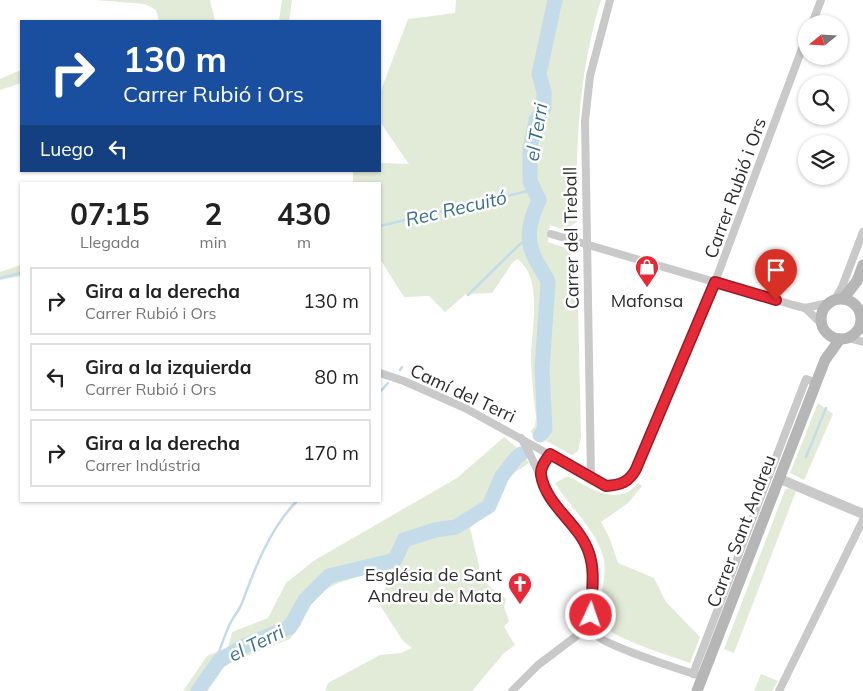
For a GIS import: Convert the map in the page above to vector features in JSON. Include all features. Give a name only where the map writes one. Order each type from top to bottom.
[{"type":"main road","points":[[857,281],[823,312],[825,328],[844,338],[862,327],[857,307],[857,281],[863,265]]},
{"type":"main road","points":[[835,301],[857,307]]},
{"type":"main road","name":"Carrer Sant Andreu","points":[[825,328],[825,360]]},
{"type":"main road","name":"Carrer Sant Andreu","points":[[699,684],[825,360],[844,338]]},
{"type":"street","name":"Carrer del Treball","points":[[591,478],[585,121],[590,76],[610,0]]},
{"type":"street","points":[[815,15],[820,0]]},
{"type":"street","name":"Carrer Rubió i Ors","points":[[520,437],[606,486],[617,486],[628,481],[634,474],[715,282],[798,59]]},
{"type":"street","points":[[805,308],[835,301],[863,232]]},
{"type":"street","points":[[551,234],[805,308],[825,328]]},
{"type":"street","points":[[844,338],[863,342]]},
{"type":"street","name":"Camí del Terri","points":[[381,373],[451,401],[520,437],[555,503],[580,534],[589,553],[592,568],[591,625]]},
{"type":"street","name":"Carrer Sant Andreu","points":[[699,684],[806,379],[816,383]]},
{"type":"street","points":[[541,475],[544,463],[550,454]]},
{"type":"street","points":[[780,478],[863,514]]},
{"type":"street","points":[[779,691],[863,520]]},
{"type":"street","points":[[512,691],[534,668],[591,625],[601,639],[699,684]]},
{"type":"green space","points":[[95,0],[210,0],[215,20],[159,20],[156,10],[145,4]]},
{"type":"green space","points":[[282,0],[292,0],[289,20],[279,20]]},
{"type":"green space","points":[[456,0],[601,0],[587,55],[580,110],[577,165],[577,222],[564,230],[550,225],[548,242],[565,248],[577,262],[581,437],[578,451],[572,455],[530,432],[535,426],[536,418],[531,363],[534,307],[531,279],[526,268],[517,259],[492,293],[466,294],[445,312],[429,296],[404,297],[381,261],[381,182],[353,182],[353,172],[381,172],[381,163],[409,164],[381,123],[381,90],[408,19],[455,13]]},
{"type":"green space","points":[[20,70],[20,83],[0,90],[0,79]]},
{"type":"green space","points":[[20,265],[20,276],[0,280],[0,272]]},
{"type":"green space","points":[[818,403],[833,414],[804,480],[790,473]]},
{"type":"green space","points":[[504,437],[521,451],[529,463],[511,475],[488,512],[470,528],[479,573],[490,587],[506,599],[504,607],[509,621],[504,627],[515,645],[504,653],[472,691],[325,691],[328,683],[380,655],[401,653],[412,648],[403,641],[378,602],[386,587],[379,573],[370,573],[338,583],[321,592],[309,604],[301,625],[290,639],[225,664],[204,691],[183,691],[207,656],[228,647],[232,632],[268,618],[286,583],[315,560],[457,478]]},
{"type":"green space","points":[[568,476],[585,486],[613,495],[622,494],[638,483],[642,486],[628,503],[601,522],[609,537],[618,563],[654,578],[666,602],[700,637],[690,663],[624,639],[609,630],[604,624],[600,613],[605,567],[604,560],[601,549],[590,529],[555,483]]},
{"type":"green space","points":[[788,488],[796,491],[734,653],[724,649],[785,490]]},
{"type":"green space","points":[[761,674],[778,681],[772,691],[754,691]]},
{"type":"waterway","name":"el Terri","points":[[540,435],[545,429],[542,369],[548,282],[533,254],[529,240],[531,220],[539,200],[530,181],[530,148],[536,120],[544,108],[544,92],[539,74],[555,0]]},
{"type":"waterway","name":"Rec Recuitó","points":[[381,226],[532,190]]},
{"type":"waterway","points":[[468,295],[520,244],[529,238]]},
{"type":"waterway","name":"Rec Recuitó","points":[[0,278],[20,273]]},
{"type":"waterway","points":[[381,391],[388,383]]},
{"type":"waterway","points":[[806,457],[826,408]]},
{"type":"waterway","name":"el Terri","points":[[198,691],[219,661],[244,646],[290,627],[305,600],[329,576],[395,560],[404,540],[435,530],[456,527],[489,506],[502,476],[521,454]]},
{"type":"waterway","points":[[211,673],[229,626],[241,606],[264,549],[279,523],[296,502]]},
{"type":"place","name":"Mafonsa","points":[[647,288]]},
{"type":"place","name":"Església de Sant Andreu de Mata","points":[[520,605]]},
{"type":"route","points":[[591,615],[593,584],[589,553],[580,534],[547,490],[541,475],[544,463],[550,454],[606,486],[617,486],[628,481],[634,474],[715,282],[776,300]]}]
